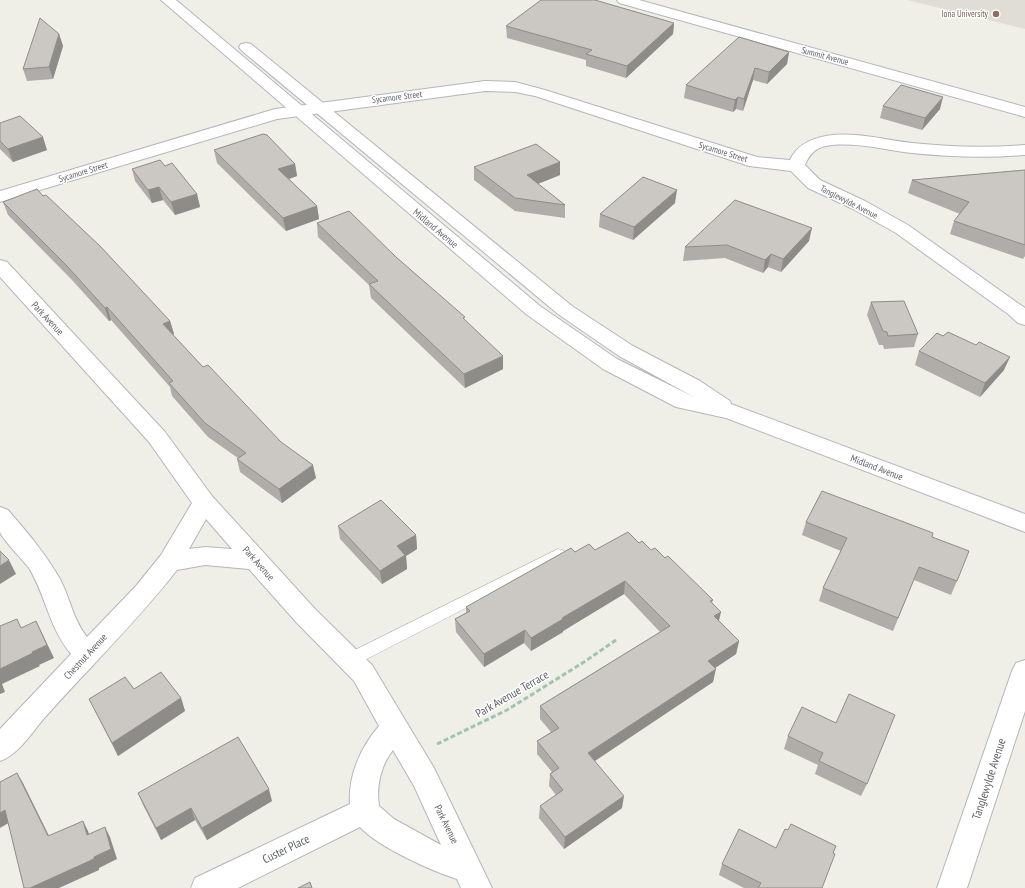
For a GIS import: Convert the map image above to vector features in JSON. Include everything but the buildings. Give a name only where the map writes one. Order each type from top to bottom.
[{"type":"street","name":"Midland Avenue","points":[[168,0],[533,310],[610,364],[684,402],[730,411],[1025,523]]},
{"type":"street","name":"Summit Avenue","points":[[624,0],[1025,112]]},
{"type":"street","name":"Midland Avenue","points":[[232,36],[565,310],[626,351],[693,386],[730,411]]},
{"type":"street","name":"Sycamore Street","points":[[0,197],[275,114],[485,86],[515,87],[540,93],[755,162],[796,166]]},
{"type":"street","points":[[796,166],[799,155],[810,146],[825,141],[843,139],[951,152],[1001,153],[1025,150]]},
{"type":"street","name":"Tanglewylde Avenue","points":[[796,166],[814,184],[859,205],[902,229],[1022,313]]},
{"type":"street","name":"Park Avenue","points":[[0,266],[158,437],[204,502],[306,616],[363,673],[424,777],[473,878]]},
{"type":"street","name":"Chestnut Avenue","points":[[0,749],[145,593],[170,562],[204,502]]},
{"type":"street","points":[[0,516],[37,561],[51,586],[63,620],[72,637],[87,654]]},
{"type":"street","points":[[170,562],[205,556],[256,560]]},
{"type":"street","name":"Tanglewylde Avenue","points":[[952,888],[1025,671]]},
{"type":"street","points":[[395,727],[376,752],[366,778],[364,794],[366,810],[374,821],[386,830],[473,878]]},
{"type":"street","name":"Custer Place","points":[[206,888],[366,810]]},
{"type":"lane","points":[[350,660],[558,554]]},
{"type":"path","name":"Park Avenue Terrace","points":[[412,756],[507,710],[584,662],[616,640]]},
{"type":"shaded area","name":"Iona University","points":[[907,0],[1025,0],[1025,29]]},
{"type":"place","name":"Iona University","points":[[996,14]]}]
